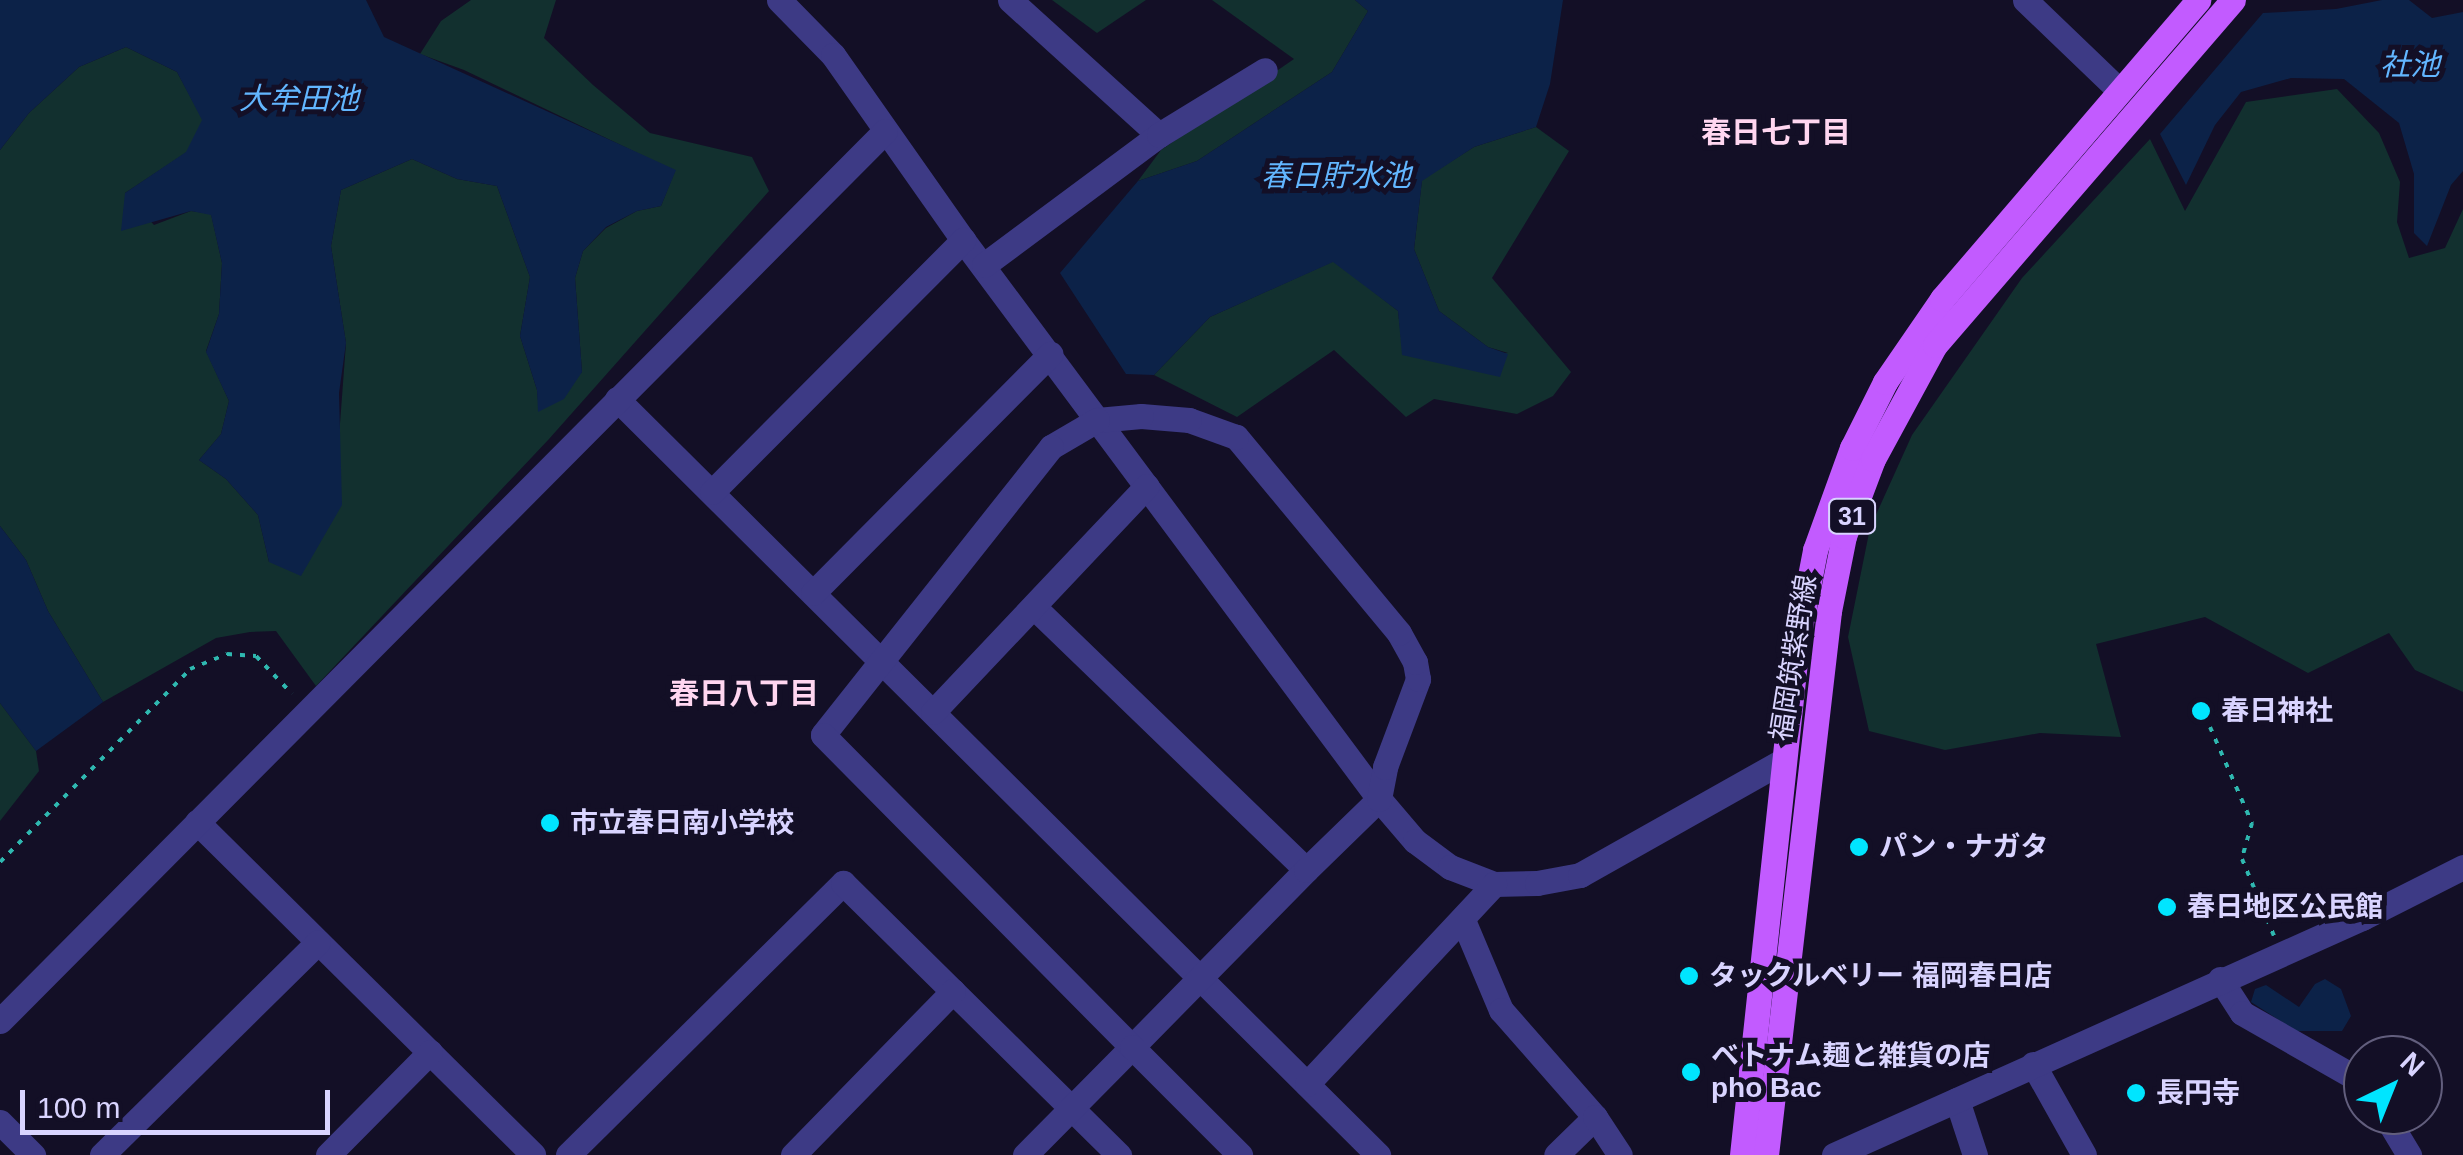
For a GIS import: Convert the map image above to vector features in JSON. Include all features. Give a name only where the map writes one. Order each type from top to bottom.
[{"type":"main road","name":"福岡筑紫野線","points":[[1742,1155],[1782,761],[1815,550],[1868,415],[1942,299],[2198,0]]},
{"type":"main road","name":"福岡筑紫野線","points":[[1766,1155],[1829,611],[1844,536],[1873,458],[1935,345],[2233,0]]},
{"type":"street","points":[[1010,0],[1159,135]]},
{"type":"street","points":[[2025,0],[2120,90]]},
{"type":"street","points":[[795,5],[963,240],[1378,799],[1426,850],[1450,867],[1494,884],[1537,883],[1580,875],[1782,761]]},
{"type":"street","points":[[984,265],[1159,135],[1265,70]]},
{"type":"street","points":[[0,1021],[884,131]]},
{"type":"street","points":[[712,492],[963,240]]},
{"type":"street","points":[[813,593],[1050,354]]},
{"type":"street","points":[[617,398],[1378,1155]]},
{"type":"street","points":[[1025,1155],[1072,1108],[1132,1046],[1306,870],[1378,799],[1385,768],[1418,679],[1415,662],[1399,633],[1236,436],[1189,420],[1141,416],[1097,420],[1052,447],[823,735],[1132,1046],[1240,1155]]},
{"type":"street","points":[[933,712],[1147,486]]},
{"type":"street","points":[[1034,606],[1306,870]]},
{"type":"street","points":[[196,822],[533,1155]]},
{"type":"street","points":[[1834,1155],[2281,954],[2463,867]]},
{"type":"street","points":[[568,1155],[843,882],[1120,1155]]},
{"type":"street","points":[[1307,1084],[1494,884]]},
{"type":"street","points":[[1463,920],[1501,1010],[1594,1117],[1620,1155]]},
{"type":"street","points":[[102,1155],[318,942]]},
{"type":"street","points":[[2220,979],[2242,1012],[2343,1070]]},
{"type":"street","points":[[793,1155],[953,991]]},
{"type":"street","points":[[328,1155],[430,1052]]},
{"type":"street","points":[[2033,1064],[2084,1155]]},
{"type":"street","points":[[1958,1100],[1975,1155]]},
{"type":"street","points":[[1556,1155],[1594,1117]]},
{"type":"street","points":[[0,1122],[34,1155]]},
{"type":"path","points":[[0,862],[190,670],[228,654],[256,656],[306,714]]},
{"type":"path","points":[[2210,727],[2252,822],[2242,859],[2281,954]]},
{"type":"green space","points":[[471,0],[556,0],[544,38],[593,85],[650,133],[752,157],[769,191],[549,439],[316,686],[276,631],[250,632],[216,638],[103,702],[48,611],[26,560],[0,526],[0,150],[29,113],[79,67],[126,47],[177,72],[203,120],[187,152],[125,193],[154,225],[191,211],[211,214],[222,263],[219,314],[206,351],[229,401],[221,434],[199,460],[226,479],[258,515],[269,562],[339,437],[346,343],[331,246],[341,190],[412,159],[457,179],[497,186],[530,277],[520,336],[537,390],[539,411],[582,372],[575,278],[583,251],[606,228],[637,211],[661,206],[675,171],[464,70],[420,54],[441,21]]},
{"type":"green space","points":[[1052,0],[1146,0],[1097,33]]},
{"type":"green space","points":[[1212,0],[1355,0],[1368,11],[1332,72],[1197,161],[1138,181],[1161,150],[1294,59]]},
{"type":"green space","points":[[2337,89],[2379,133],[2400,182],[2397,222],[2409,258],[2445,248],[2463,209],[2463,692],[2415,670],[2389,633],[2308,673],[2205,617],[2096,644],[2121,737],[2040,733],[1945,750],[1869,731],[1848,637],[1870,528],[1912,435],[2022,278],[2150,139],[2185,211],[2246,102]]},
{"type":"green space","points":[[1536,127],[1569,151],[1492,278],[1571,372],[1553,396],[1517,414],[1434,399],[1406,417],[1334,350],[1237,417],[1154,375],[1210,317],[1334,261],[1398,311],[1403,355],[1508,353],[1488,347],[1439,311],[1414,249],[1422,180],[1474,147]]},
{"type":"green space","points":[[0,703],[36,751],[39,771],[0,821]]},
{"type":"water","name":"大牟田池","points":[[0,0],[366,0],[384,37],[676,170],[661,206],[637,211],[606,227],[583,251],[575,278],[582,372],[564,399],[538,412],[537,390],[520,336],[530,277],[497,186],[457,179],[412,159],[341,190],[331,246],[346,343],[339,393],[342,505],[301,576],[269,562],[258,515],[226,479],[199,460],[221,434],[229,401],[206,352],[219,314],[222,263],[211,215],[191,211],[121,231],[125,193],[186,152],[202,120],[177,72],[126,47],[79,67],[29,113],[0,150]]},
{"type":"water","name":"春日貯水池","points":[[1355,0],[1563,0],[1550,84],[1536,127],[1474,147],[1422,181],[1414,249],[1439,311],[1488,347],[1508,354],[1500,377],[1402,355],[1398,311],[1333,262],[1210,317],[1154,375],[1126,374],[1060,273],[1138,181],[1197,161],[1332,72],[1368,11]]},
{"type":"water","name":"社池","points":[[2382,0],[2409,0],[2432,18],[2463,12],[2463,171],[2451,185],[2427,246],[2414,233],[2414,174],[2399,123],[2344,79],[2291,78],[2241,92],[2215,125],[2186,185],[2160,134],[2263,13],[2336,9]]},
{"type":"water","points":[[0,526],[26,560],[48,611],[103,702],[36,751],[0,703]]},
{"type":"water","points":[[2325,979],[2341,989],[2351,1016],[2342,1031],[2296,1031],[2251,1002],[2255,989],[2266,985],[2299,1007],[2315,984]]},
{"type":"place","name":"春日神社","points":[[2201,711]]},
{"type":"place","name":"市立春日南小学校","points":[[550,823]]},
{"type":"place","name":"パン・ナガタ","points":[[1859,847]]},
{"type":"place","name":"春日地区公民館","points":[[2167,907]]},
{"type":"place","name":"タックルベリー 福岡春日店","points":[[1689,976]]},
{"type":"place","name":"ベトナム麺と雑貨の店 pho Bac","points":[[1691,1072]]},
{"type":"place","name":"長円寺","points":[[2136,1093]]},
{"type":"district","name":"春日七丁目","points":[[1776,133]]},
{"type":"district","name":"春日八丁目","points":[[744,694]]}]
